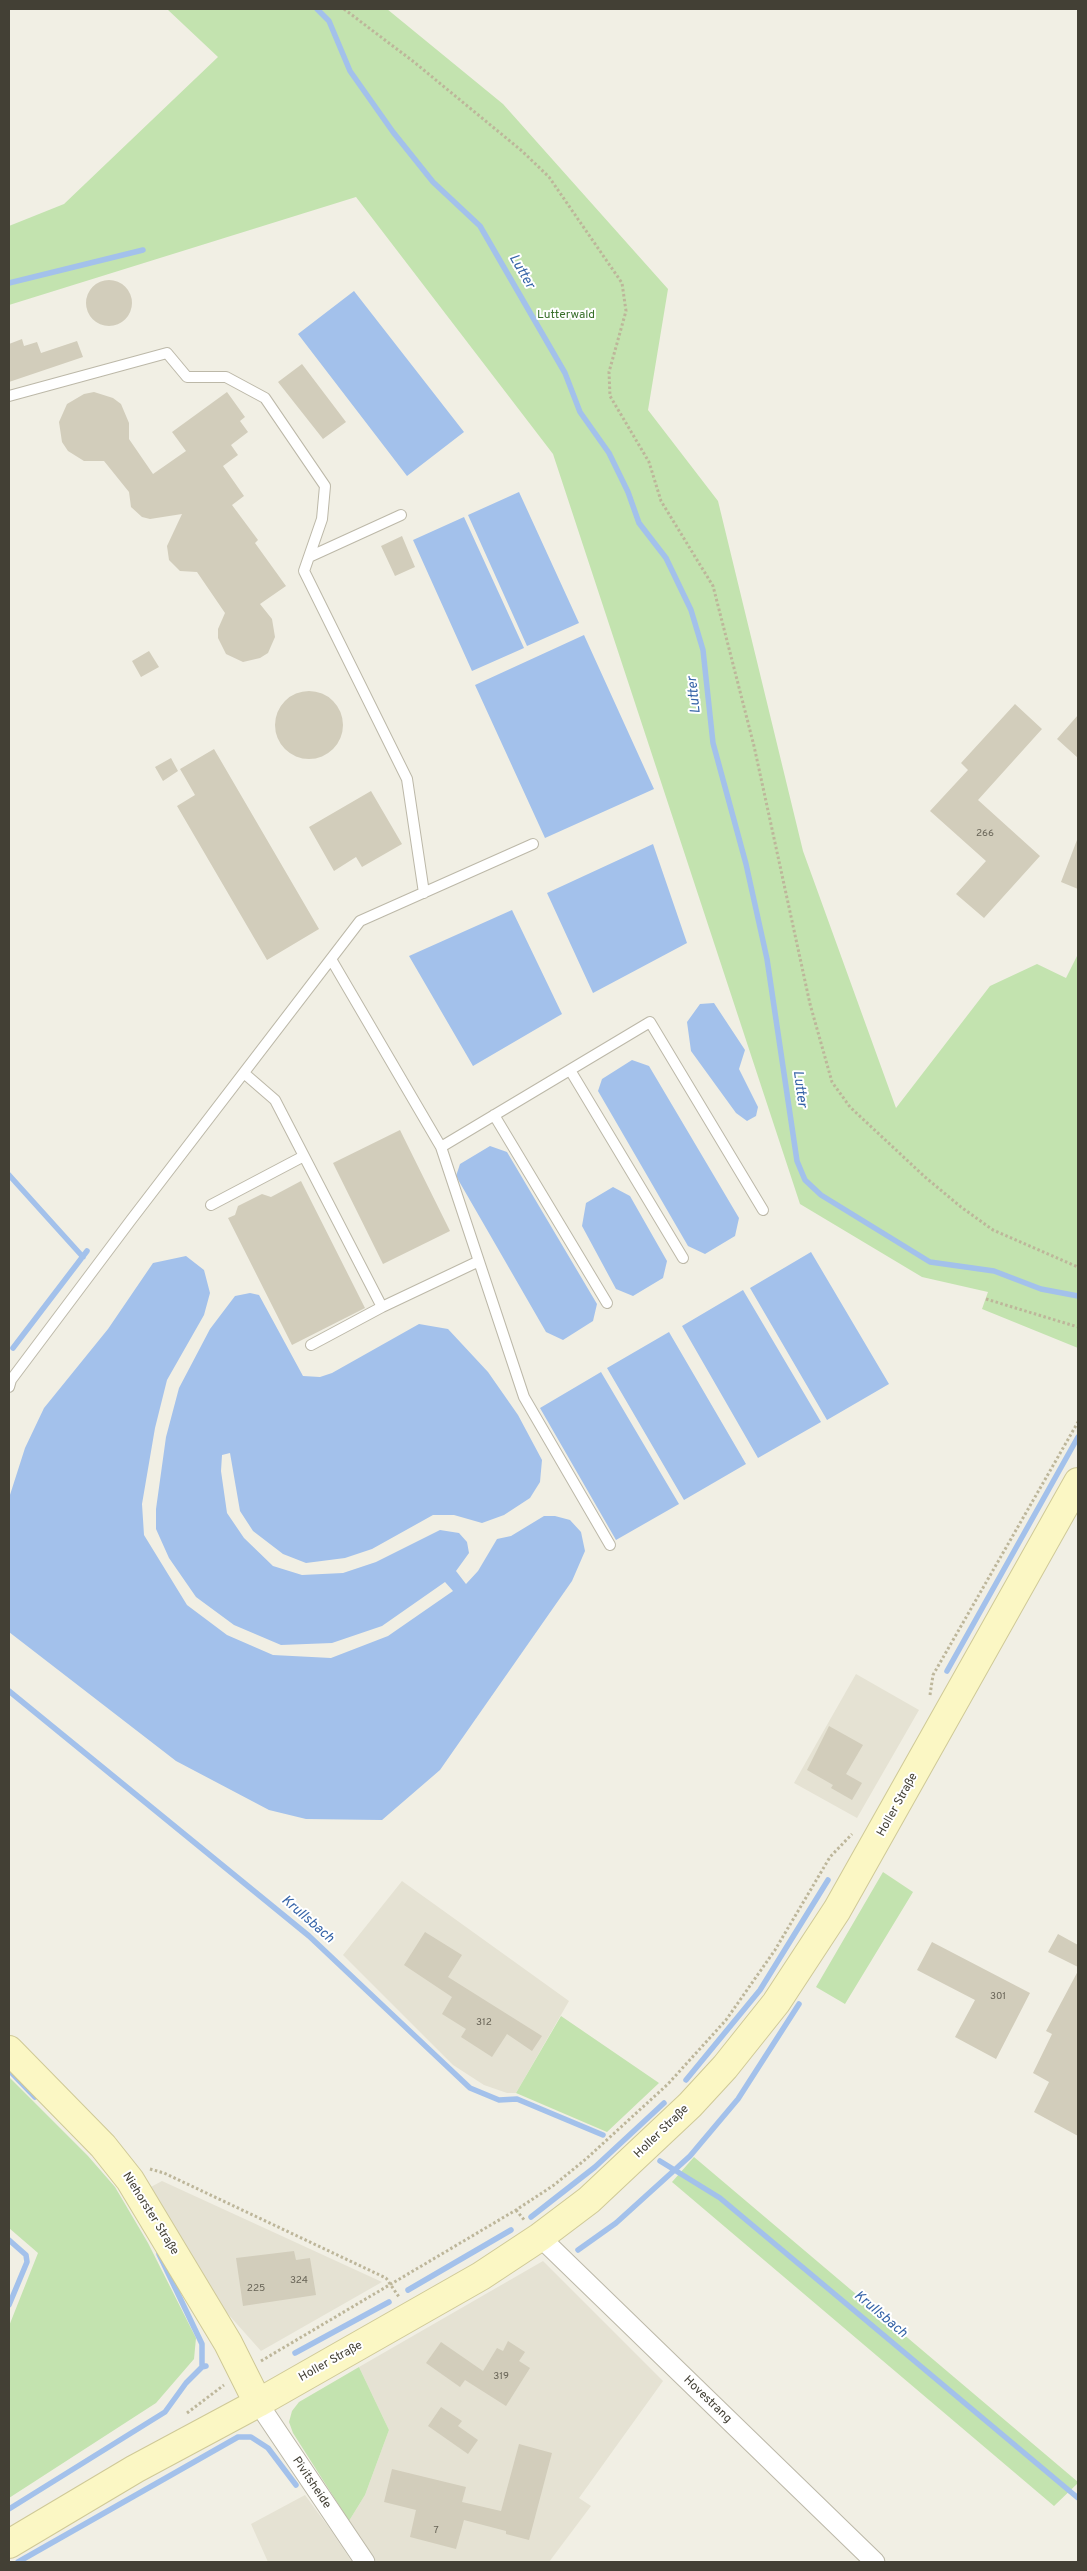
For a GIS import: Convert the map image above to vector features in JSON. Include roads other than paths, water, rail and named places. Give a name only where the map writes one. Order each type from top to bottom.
[{"type":"street","name":"Holler Straße","points":[[9,2544],[134,2469],[258,2403],[481,2276],[540,2237],[588,2200],[690,2105],[725,2067],[776,2004],[837,1910],[1078,1482]]},
{"type":"street","name":"Niehorster Straße","points":[[9,2050],[103,2146],[130,2180],[228,2343],[258,2403]]},
{"type":"street","name":"Hovestrang","points":[[540,2237],[874,2562]]},
{"type":"street","name":"Pivitsheide","points":[[258,2403],[365,2562]]},
{"type":"lane","points":[[9,396],[167,354],[187,377],[226,377],[265,398],[324,486],[322,519],[304,571],[407,779],[424,893]]},
{"type":"lane","points":[[309,557],[401,515]]},
{"type":"lane","points":[[9,1387],[11,1380],[113,1244],[245,1074],[360,921],[533,844]]},
{"type":"lane","points":[[331,959],[441,1147],[524,1397],[610,1545]]},
{"type":"lane","points":[[441,1147],[650,1022],[763,1210]]},
{"type":"lane","points":[[570,1070],[683,1258]]},
{"type":"lane","points":[[245,1074],[275,1100],[382,1307]]},
{"type":"lane","points":[[494,1115],[607,1303]]},
{"type":"lane","points":[[211,1205],[304,1156]]},
{"type":"lane","points":[[311,1345],[382,1307],[478,1262]]},
{"type":"water","points":[[354,291],[464,432],[407,476],[298,334]]},
{"type":"water","points":[[519,492],[579,623],[527,646],[468,515]]},
{"type":"water","points":[[464,517],[524,648],[472,671],[413,540]]},
{"type":"water","points":[[584,635],[654,789],[545,838],[475,685]]},
{"type":"water","points":[[653,844],[687,943],[593,993],[547,893]]},
{"type":"water","points":[[512,910],[562,1014],[473,1066],[409,956]]},
{"type":"water","points":[[714,1003],[745,1050],[739,1069],[758,1107],[756,1116],[747,1121],[736,1113],[691,1051],[687,1022],[700,1004]]},
{"type":"water","points":[[632,1060],[649,1066],[739,1218],[735,1236],[705,1254],[688,1246],[598,1091],[602,1079]]},
{"type":"water","points":[[490,1146],[507,1152],[597,1304],[593,1321],[563,1340],[546,1332],[456,1176],[460,1164]]},
{"type":"water","points":[[613,1187],[630,1196],[667,1261],[663,1278],[633,1296],[616,1289],[582,1226],[586,1203]]},
{"type":"water","points":[[811,1252],[889,1384],[827,1420],[750,1288]]},
{"type":"water","points":[[186,1256],[204,1270],[210,1293],[204,1315],[167,1380],[155,1428],[142,1504],[144,1535],[187,1605],[227,1635],[273,1655],[331,1658],[388,1636],[453,1591],[445,1582],[382,1626],[332,1643],[281,1645],[234,1625],[196,1597],[169,1558],[156,1529],[156,1509],[166,1437],[179,1388],[210,1329],[235,1296],[250,1293],[259,1295],[303,1376],[320,1377],[332,1373],[419,1324],[448,1329],[488,1372],[518,1415],[542,1460],[540,1482],[530,1498],[504,1515],[482,1523],[454,1515],[433,1515],[372,1549],[345,1558],[306,1563],[283,1554],[253,1531],[240,1511],[230,1453],[222,1455],[221,1471],[227,1513],[244,1538],[273,1566],[302,1575],[343,1573],[376,1562],[440,1530],[459,1533],[467,1542],[469,1553],[456,1571],[466,1584],[478,1571],[497,1539],[511,1536],[544,1516],[555,1516],[570,1520],[581,1532],[585,1551],[572,1581],[440,1770],[382,1820],[306,1819],[269,1810],[176,1761],[9,1632],[9,1498],[25,1448],[44,1408],[108,1329],[153,1263]]},
{"type":"water","points":[[743,1290],[821,1422],[758,1458],[682,1326]]},
{"type":"water","points":[[669,1332],[746,1464],[684,1500],[607,1368]]},
{"type":"water","points":[[601,1372],[679,1504],[616,1540],[540,1408]]},
{"type":"waterway","name":"Lutter","points":[[317,9],[329,21],[350,71],[393,132],[433,182],[480,226],[565,373],[580,412],[609,453],[628,492],[639,523],[666,558],[691,610],[703,650],[713,743],[746,864],[767,959],[797,1161],[805,1180],[821,1195],[930,1262],[994,1271],[1041,1289],[1078,1296]]},
{"type":"waterway","points":[[9,283],[143,250]]},
{"type":"waterway","points":[[9,1175],[83,1257]]},
{"type":"waterway","points":[[13,1348],[87,1251]]},
{"type":"waterway","points":[[947,1671],[1078,1437]]},
{"type":"waterway","name":"Krullsbach","points":[[9,1691],[309,1936],[470,2088],[499,2100],[517,2099],[603,2135]]},
{"type":"waterway","points":[[686,2080],[760,1990],[828,1880]]},
{"type":"waterway","points":[[578,2250],[616,2223],[690,2156],[738,2099],[799,2004]]},
{"type":"waterway","points":[[9,2070],[35,2097]]},
{"type":"waterway","points":[[531,2217],[595,2167],[664,2103]]},
{"type":"waterway","name":"Krullsbach","points":[[660,2161],[720,2198],[1078,2498]]},
{"type":"waterway","points":[[408,2290],[511,2230]]},
{"type":"waterway","points":[[9,2240],[26,2255],[27,2262],[9,2305]]},
{"type":"waterway","points":[[159,2254],[202,2344],[202,2367]]},
{"type":"waterway","points":[[295,2353],[389,2302]]},
{"type":"waterway","points":[[9,2509],[165,2412],[186,2383],[202,2367],[206,2366]]},
{"type":"waterway","points":[[18,2562],[238,2437],[251,2437],[268,2448],[296,2485]]},
{"type":"park label","name":"Lutterwald","points":[[566,316]]}]
